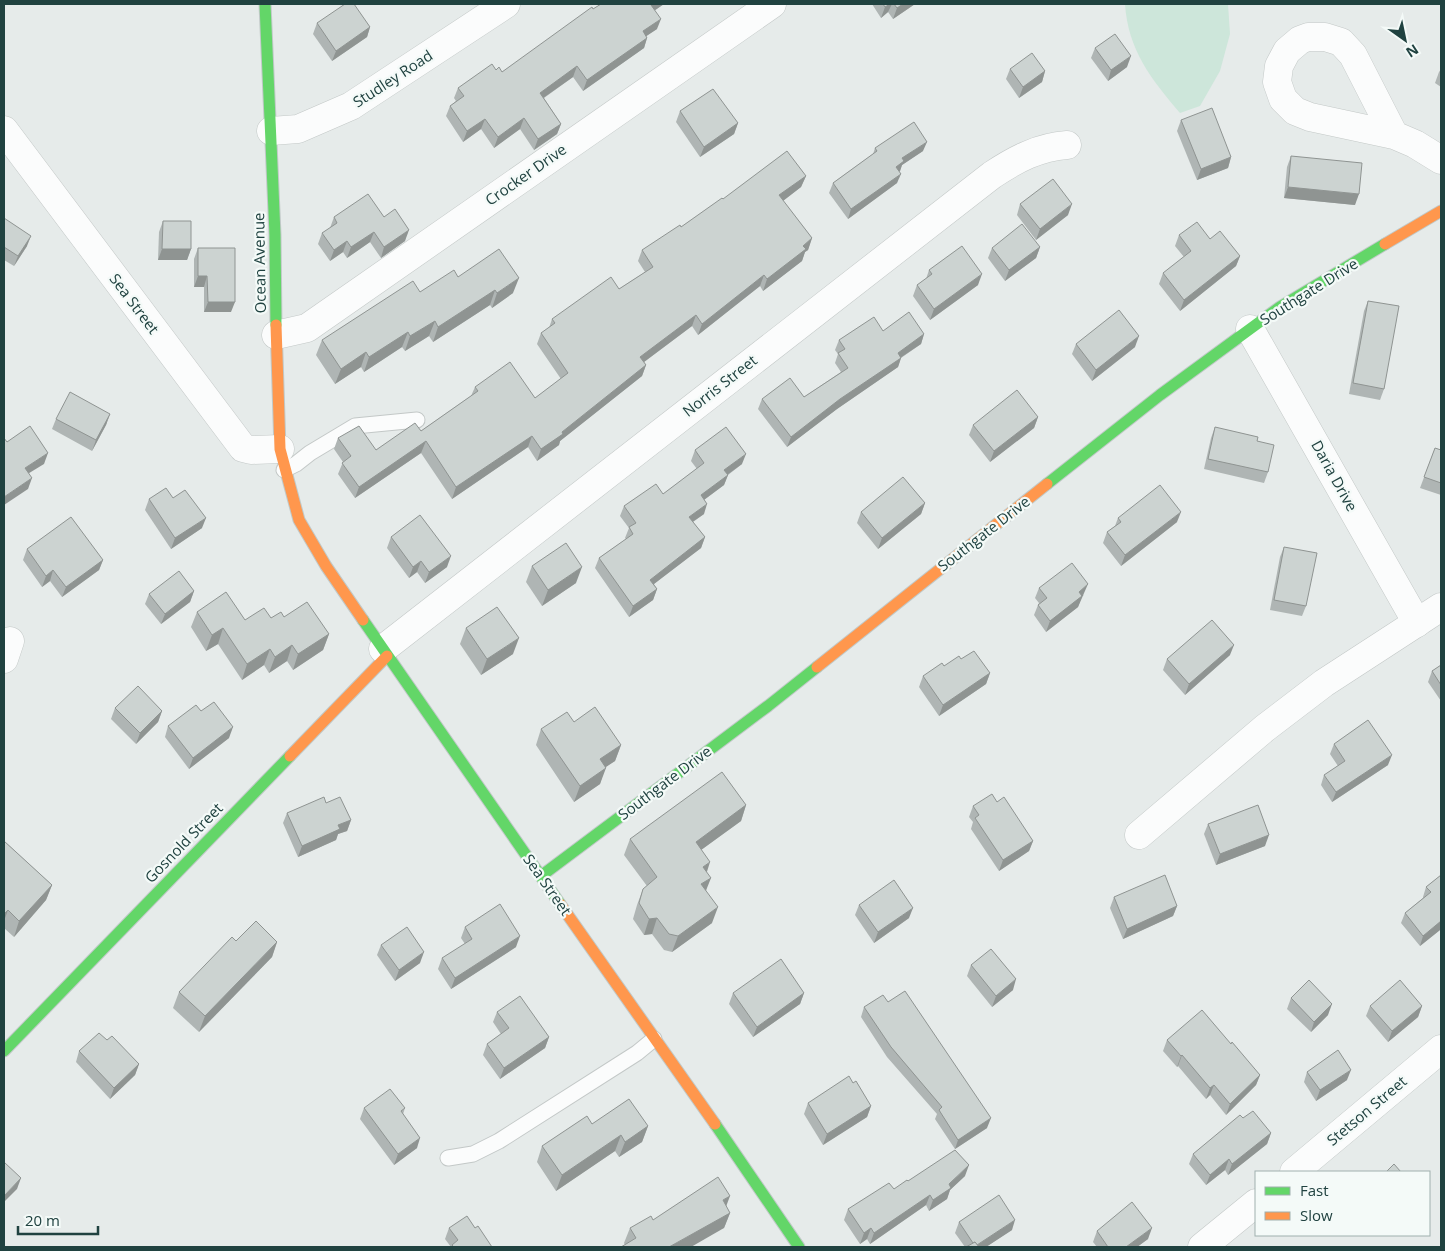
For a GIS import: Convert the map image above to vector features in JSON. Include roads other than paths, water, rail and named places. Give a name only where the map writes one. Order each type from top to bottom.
[{"type":"street","name":"Ocean Avenue","points":[[265,4],[282,459],[299,520]]},
{"type":"street","name":"Studley Road","points":[[271,132],[298,129],[352,106],[506,4]]},
{"type":"street","name":"Crocker Drive","points":[[276,335],[307,328],[772,4]]},
{"type":"street","name":"Sea Street","points":[[4,130],[243,448],[282,459]]},
{"type":"street","points":[[1394,136],[1415,144],[1441,160]]},
{"type":"street","name":"Norris Street","points":[[385,652],[992,175],[1012,161],[1032,152],[1052,146],[1067,145]]},
{"type":"street","name":"Southgate Drive","points":[[541,876],[768,706],[1137,413],[1250,329],[1280,307],[1441,211]]},
{"type":"street","name":"Daria Drive","points":[[1250,329],[1417,623]]},
{"type":"street","name":"Sea Street","points":[[299,520],[326,566],[385,652],[799,1247]]},
{"type":"street","points":[[1138,835],[1265,728],[1324,683],[1441,607]]},
{"type":"street","name":"Gosnold Street","points":[[7,1040],[385,652]]},
{"type":"street","name":"Stetson Street","points":[[1295,1171],[1441,1049]]},
{"type":"street","points":[[1202,1247],[1255,1204]]},
{"type":"lane","points":[[282,459],[296,464],[310,453],[355,426],[417,420]]},
{"type":"lane","points":[[448,1158],[472,1154],[499,1141],[637,1053],[654,1039]]}]
